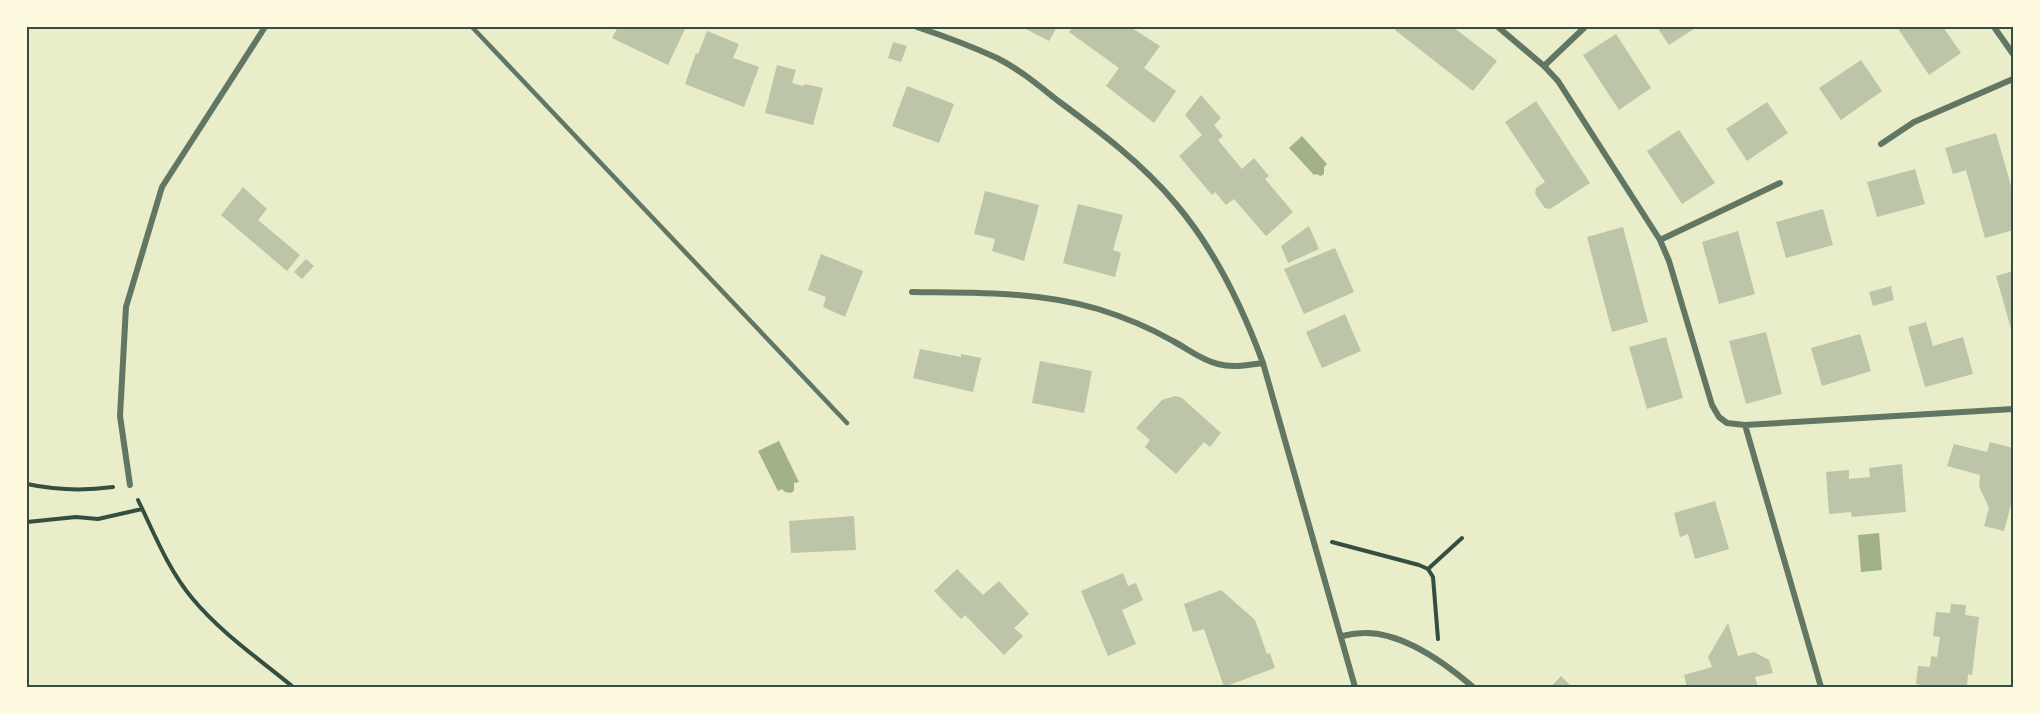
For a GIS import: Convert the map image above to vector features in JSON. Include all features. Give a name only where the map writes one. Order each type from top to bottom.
[{"type":"street","points":[[130,485],[120,416],[126,307],[162,187],[265,27]]},
{"type":"street","points":[[917,27],[999,59],[1098,130],[1176,203],[1217,262],[1251,331],[1263,363],[1355,687]]},
{"type":"street","points":[[1498,27],[1558,81],[1660,240],[1669,261],[1712,405],[1719,417],[1727,423],[1745,425],[2013,409]]},
{"type":"street","points":[[1544,66],[1585,27]]},
{"type":"street","points":[[1995,27],[2013,54]]},
{"type":"street","points":[[1881,144],[1914,122],[2013,79]]},
{"type":"street","points":[[1660,240],[1780,183]]},
{"type":"street","points":[[912,292],[999,293],[1061,300],[1098,309],[1143,326],[1173,340],[1206,361],[1232,366],[1263,363]]},
{"type":"street","points":[[1745,425],[1821,687]]},
{"type":"street","points":[[1341,636],[1365,632],[1404,640],[1450,667],[1473,687]]},
{"type":"lane","points":[[472,27],[847,423]]},
{"type":"path","points":[[27,484],[48,489],[93,490],[130,485],[168,561],[191,597],[215,622],[293,687]]},
{"type":"path","points":[[27,522],[76,517],[98,519],[142,509]]},
{"type":"path","points":[[1428,569],[1462,538]]},
{"type":"path","points":[[1315,546],[1334,542],[1419,564],[1428,569],[1433,577],[1439,636],[1431,656]]},
{"type":"shaded area","points":[[1302,136],[1327,164],[1321,176],[1314,175],[1289,148]]},
{"type":"shaded area","points":[[779,441],[799,482],[794,483],[794,491],[790,493],[782,489],[778,491],[758,451]]},
{"type":"shaded area","points":[[1879,533],[1882,570],[1861,572],[1858,535]]},
{"type":"building","points":[[618,27],[686,27],[668,65],[612,38]]},
{"type":"building","points":[[1022,27],[1057,27],[1049,41]]},
{"type":"building","points":[[1073,27],[1130,27],[1160,46],[1144,68],[1176,91],[1154,123],[1106,86],[1119,68],[1069,32]]},
{"type":"building","points":[[1397,27],[1453,27],[1497,61],[1473,91],[1395,30]]},
{"type":"building","points":[[1657,27],[1697,27],[1669,45]]},
{"type":"building","points":[[1897,27],[1943,27],[1961,53],[1929,75]]},
{"type":"building","points":[[707,31],[739,44],[733,58],[759,67],[744,107],[685,84]]},
{"type":"building","points":[[1616,34],[1651,88],[1619,110],[1583,55]]},
{"type":"building","points":[[893,42],[907,46],[901,62],[888,58]]},
{"type":"building","points":[[1861,60],[1882,91],[1841,120],[1819,88]]},
{"type":"building","points":[[777,65],[796,70],[792,83],[823,88],[813,125],[765,113]]},
{"type":"building","points":[[907,86],[954,104],[939,143],[892,126]]},
{"type":"building","points":[[1201,95],[1221,118],[1214,125],[1223,136],[1218,140],[1242,169],[1254,158],[1269,176],[1265,179],[1293,212],[1266,236],[1234,199],[1226,205],[1215,192],[1212,195],[1179,156],[1202,135],[1185,115]]},
{"type":"building","points":[[1536,101],[1590,183],[1550,209],[1545,208],[1535,194],[1536,188],[1545,182],[1505,122]]},
{"type":"building","points":[[1767,102],[1788,133],[1747,161],[1726,129]]},
{"type":"building","points":[[1679,130],[1715,183],[1682,204],[1647,151]]},
{"type":"building","points":[[1996,133],[2013,193],[2013,230],[1985,238],[1966,170],[1953,174],[1945,148]]},
{"type":"building","points":[[1915,169],[1925,204],[1877,217],[1867,182]]},
{"type":"building","points":[[243,187],[267,209],[258,220],[300,255],[287,271],[221,215]]},
{"type":"building","points":[[985,191],[1039,205],[1024,261],[992,251],[995,239],[974,234]]},
{"type":"building","points":[[1078,204],[1123,215],[1113,250],[1121,253],[1115,277],[1063,263]]},
{"type":"building","points":[[1823,209],[1833,245],[1786,258],[1776,222]]},
{"type":"building","points":[[1309,226],[1319,249],[1288,263],[1281,246]]},
{"type":"building","points":[[1623,227],[1648,322],[1612,332],[1587,237]]},
{"type":"building","points":[[1738,231],[1755,294],[1719,304],[1702,242]]},
{"type":"building","points":[[1335,248],[1354,292],[1304,314],[1284,269]]},
{"type":"building","points":[[821,254],[863,271],[845,317],[823,307],[826,297],[808,290]]},
{"type":"building","points":[[306,259],[314,266],[302,279],[294,272]]},
{"type":"building","points":[[2013,271],[2013,332],[2012,332],[1996,276]]},
{"type":"building","points":[[1891,286],[1894,300],[1873,306],[1869,292]]},
{"type":"building","points":[[1345,314],[1361,351],[1322,368],[1306,332]]},
{"type":"building","points":[[1926,322],[1933,346],[1963,337],[1973,374],[1925,387],[1908,327]]},
{"type":"building","points":[[1766,332],[1782,394],[1746,404],[1729,341]]},
{"type":"building","points":[[1860,334],[1871,371],[1822,386],[1811,348]]},
{"type":"building","points":[[1666,337],[1683,398],[1647,409],[1629,347]]},
{"type":"building","points":[[920,349],[961,357],[961,354],[981,358],[973,392],[913,378]]},
{"type":"building","points":[[1040,361],[1092,371],[1084,413],[1032,403]]},
{"type":"building","points":[[1175,396],[1182,398],[1221,433],[1210,447],[1204,442],[1176,474],[1145,447],[1150,440],[1136,428],[1162,400]]},
{"type":"building","points":[[1990,442],[2013,448],[2013,497],[2004,531],[1984,526],[1989,508],[1979,486],[1980,475],[1947,466],[1954,444],[1987,452]]},
{"type":"building","points":[[1902,464],[1906,512],[1852,517],[1851,512],[1829,514],[1826,472],[1849,470],[1849,479],[1870,477],[1869,468]]},
{"type":"building","points":[[1715,501],[1729,549],[1695,559],[1688,534],[1680,537],[1674,513]]},
{"type":"building","points":[[854,516],[856,550],[791,553],[789,521]]},
{"type":"building","points":[[957,569],[983,595],[999,581],[1029,614],[1014,628],[1023,636],[1004,655],[965,615],[961,619],[934,591]]},
{"type":"building","points":[[1123,573],[1128,586],[1136,583],[1143,600],[1122,610],[1136,644],[1108,656],[1081,591]]},
{"type":"building","points":[[1221,590],[1255,620],[1267,654],[1270,653],[1275,668],[1224,687],[1204,629],[1193,632],[1184,604]]},
{"type":"building","points":[[1951,604],[1966,605],[1965,615],[1979,617],[1972,675],[1968,674],[1967,687],[1936,687],[1916,684],[1918,666],[1930,667],[1931,656],[1937,657],[1940,637],[1933,636],[1936,612],[1950,613]]},
{"type":"building","points":[[1728,623],[1738,656],[1754,652],[1769,660],[1773,673],[1755,677],[1758,687],[1687,687],[1684,675],[1712,667],[1708,657]]},
{"type":"building","points":[[1561,676],[1572,687],[1551,687]]}]
